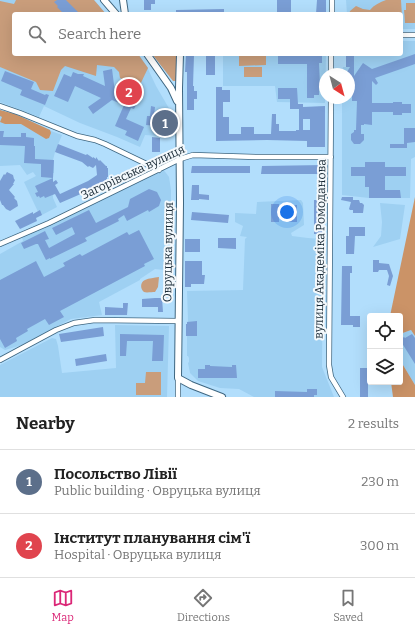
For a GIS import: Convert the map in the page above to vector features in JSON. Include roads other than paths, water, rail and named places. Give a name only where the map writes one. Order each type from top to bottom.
[{"type":"street","points":[[104,0],[114,12]]},
{"type":"street","points":[[123,0],[124,12]]},
{"type":"street","points":[[332,0],[332,12]]},
{"type":"street","points":[[403,35],[415,35]]},
{"type":"street","name":"Овруцька вулиця","points":[[148,56],[176,96],[180,108]]},
{"type":"street","name":"Овруцька вулиця","points":[[178,397],[180,56]]},
{"type":"street","points":[[331,56],[331,68]]},
{"type":"street","name":"вулиця Академіка Ромоданова","points":[[331,104],[329,365],[331,377],[343,397]]},
{"type":"street","points":[[0,106],[77,136],[105,144],[159,170]]},
{"type":"street","name":"Загорівська вулиця","points":[[0,244],[48,223],[180,159],[193,155],[331,157]]},
{"type":"street","points":[[0,360],[56,330],[74,323],[95,320],[178,321]]},
{"type":"street","points":[[178,378],[191,385],[222,397]]},
{"type":"place","name":"Інститут планування сім'ї","points":[[129,92]]},
{"type":"place","name":"Посольство Лівії","points":[[165,123]]}]
